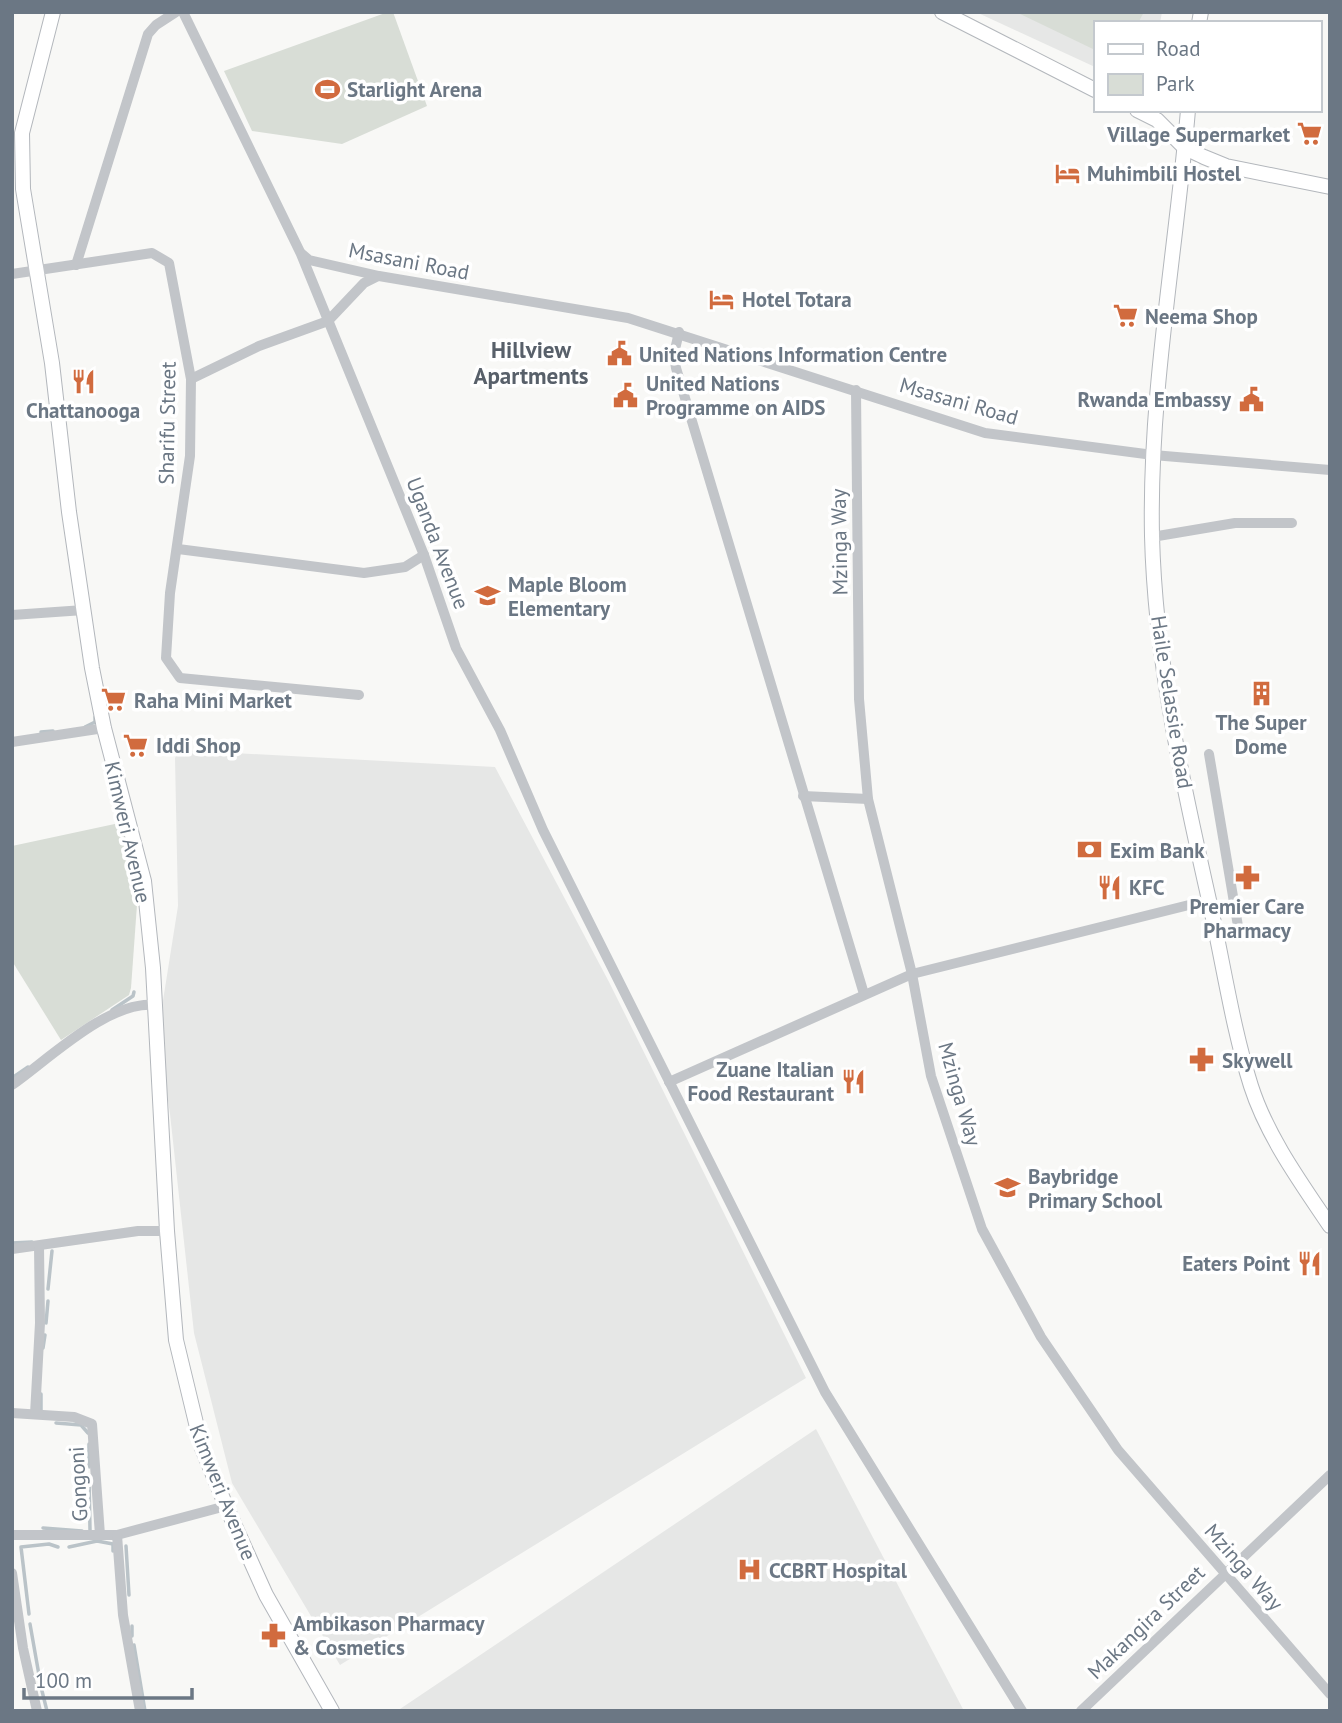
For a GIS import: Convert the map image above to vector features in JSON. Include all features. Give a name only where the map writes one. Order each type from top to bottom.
[{"type":"street","name":"Kimweri Avenue","points":[[53,12],[22,133],[23,189],[38,270],[84,610],[104,728],[144,881],[155,1006],[174,1327],[202,1448],[266,1595],[332,1711]]},
{"type":"street","points":[[76,265],[148,34],[156,25],[176,12]]},
{"type":"street","name":"Uganda Avenue","points":[[183,12],[302,254],[424,555],[456,648],[500,730],[543,830],[669,1082],[705,1147],[825,1392],[1023,1711]]},
{"type":"street","points":[[942,12],[1094,89]]},
{"type":"street","points":[[1141,112],[1157,120],[1185,148],[1226,166],[1330,187]]},
{"type":"street","name":"Haile Selassie Road","points":[[1188,112],[1168,276],[1153,455],[1152,537],[1161,660],[1186,802],[1251,1087],[1276,1140],[1330,1226]]},
{"type":"street","name":"Sharifu Street","points":[[12,274],[152,253],[164,258],[172,269],[191,379],[190,456],[170,593],[166,658],[175,675],[180,678],[359,695]]},
{"type":"street","name":"Msasani Road","points":[[302,254],[309,260],[379,276],[628,318],[679,332],[985,433],[1153,455],[1330,470]]},
{"type":"street","points":[[191,379],[259,346],[328,321],[364,283],[379,276]]},
{"type":"street","points":[[679,332],[674,354],[676,368],[864,994]]},
{"type":"street","name":"Mzinga Way","points":[[856,390],[859,699],[869,799],[912,974],[931,1076],[982,1229],[1041,1337],[1118,1450],[1330,1694]]},
{"type":"street","points":[[1152,537],[1235,523],[1292,523]]},
{"type":"street","points":[[178,549],[364,573],[405,567],[424,555]]},
{"type":"street","points":[[12,615],[84,610]]},
{"type":"street","points":[[12,742],[104,728]]},
{"type":"street","points":[[1209,754],[1238,926]]},
{"type":"street","points":[[803,796],[869,799]]},
{"type":"street","points":[[669,1082],[912,974],[1209,900]]},
{"type":"street","points":[[12,1085],[118,1010],[141,1004],[155,1006]]},
{"type":"street","points":[[12,1249],[138,1231],[167,1231]]},
{"type":"street","points":[[35,1414],[40,1323],[39,1246]]},
{"type":"street","name":"Gongoni","points":[[12,1413],[74,1417],[92,1424],[100,1535],[117,1535],[226,1506]]},
{"type":"street","name":"Makangira Street","points":[[1080,1711],[1330,1475]]},
{"type":"street","points":[[12,1535],[100,1535]]},
{"type":"street","points":[[117,1535],[122,1615],[140,1711]]},
{"type":"street","points":[[12,1573],[18,1649],[37,1711]]},
{"type":"shaded area","points":[[976,12],[1162,12],[1160,21],[1094,21],[1094,67]]},
{"type":"shaded area","points":[[179,750],[495,767],[609,982],[806,1378],[340,1665],[232,1483],[194,1333],[170,1114],[158,1032],[178,906],[175,758]]},
{"type":"shaded area","name":"CCBRT Hospital","points":[[816,1429],[964,1711],[397,1711]]},
{"type":"green space","name":"Starlight Arena","points":[[393,12],[427,106],[342,144],[252,131],[224,71]]},
{"type":"green space","points":[[1016,12],[1144,12],[1139,21],[1094,21],[1094,50]]},
{"type":"green space","points":[[124,822],[139,877],[129,995],[61,1040],[12,961],[12,846]]},
{"type":"waterway","points":[[85,727],[95,722],[95,717]]},
{"type":"waterway","points":[[41,732],[53,731]]},
{"type":"waterway","points":[[112,1010],[133,996],[134,992]]},
{"type":"waterway","points":[[12,1078],[28,1067]]},
{"type":"waterway","points":[[12,1243],[32,1242]]},
{"type":"waterway","points":[[48,1289],[52,1251]]},
{"type":"waterway","points":[[46,1323],[48,1301]]},
{"type":"waterway","points":[[43,1348],[45,1335]]},
{"type":"waterway","points":[[41,1394],[41,1410]]},
{"type":"waterway","points":[[56,1423],[81,1425],[88,1433]]},
{"type":"waterway","points":[[89,1444],[89,1467]]},
{"type":"waterway","points":[[89,1478],[90,1530]]},
{"type":"waterway","points":[[43,1528],[82,1531]]},
{"type":"waterway","points":[[69,1547],[97,1541],[113,1544],[113,1551]]},
{"type":"waterway","points":[[29,1614],[21,1547],[49,1544],[58,1547]]},
{"type":"waterway","points":[[126,1546],[129,1595]]},
{"type":"waterway","points":[[30,1624],[39,1675]]},
{"type":"waterway","points":[[132,1626],[132,1636]]},
{"type":"waterway","points":[[134,1645],[145,1711]]},
{"type":"waterway","points":[[41,1687],[47,1711]]},
{"type":"place","name":"Starlight Arena","points":[[327,89]]},
{"type":"place","name":"Village Supermarket","points":[[1310,134]]},
{"type":"place","name":"Muhimbili Hostel","points":[[1067,173]]},
{"type":"place","name":"Hotel Totara","points":[[722,299]]},
{"type":"place","name":"Neema Shop","points":[[1125,316]]},
{"type":"place","name":"United Nations Information Centre","points":[[619,354]]},
{"type":"place","name":"Chattanooga","points":[[83,381]]},
{"type":"place","name":"United Nations Programme on AIDS","points":[[626,395]]},
{"type":"place","name":"Rwanda Embassy","points":[[1251,399]]},
{"type":"place","name":"Maple Bloom Elementary","points":[[488,596]]},
{"type":"place","name":"The Super Dome","points":[[1261,693]]},
{"type":"place","name":"Raha Mini Market","points":[[114,700]]},
{"type":"place","name":"Iddi Shop","points":[[136,745]]},
{"type":"place","name":"Exim Bank","points":[[1090,850]]},
{"type":"place","name":"Premier Care Pharmacy","points":[[1247,877]]},
{"type":"place","name":"KFC","points":[[1109,887]]},
{"type":"place","name":"Skywell","points":[[1202,1060]]},
{"type":"place","name":"Zuane Italian Food Restaurant","points":[[854,1081]]},
{"type":"place","name":"Baybridge Primary School","points":[[1008,1188]]},
{"type":"place","name":"Eaters Point","points":[[1310,1263]]},
{"type":"place","name":"CCBRT Hospital","points":[[749,1570]]},
{"type":"place","name":"Ambikason Pharmacy & Cosmetics","points":[[273,1635]]},
{"type":"district","name":"Hillview Apartments","points":[[531,362]]}]
